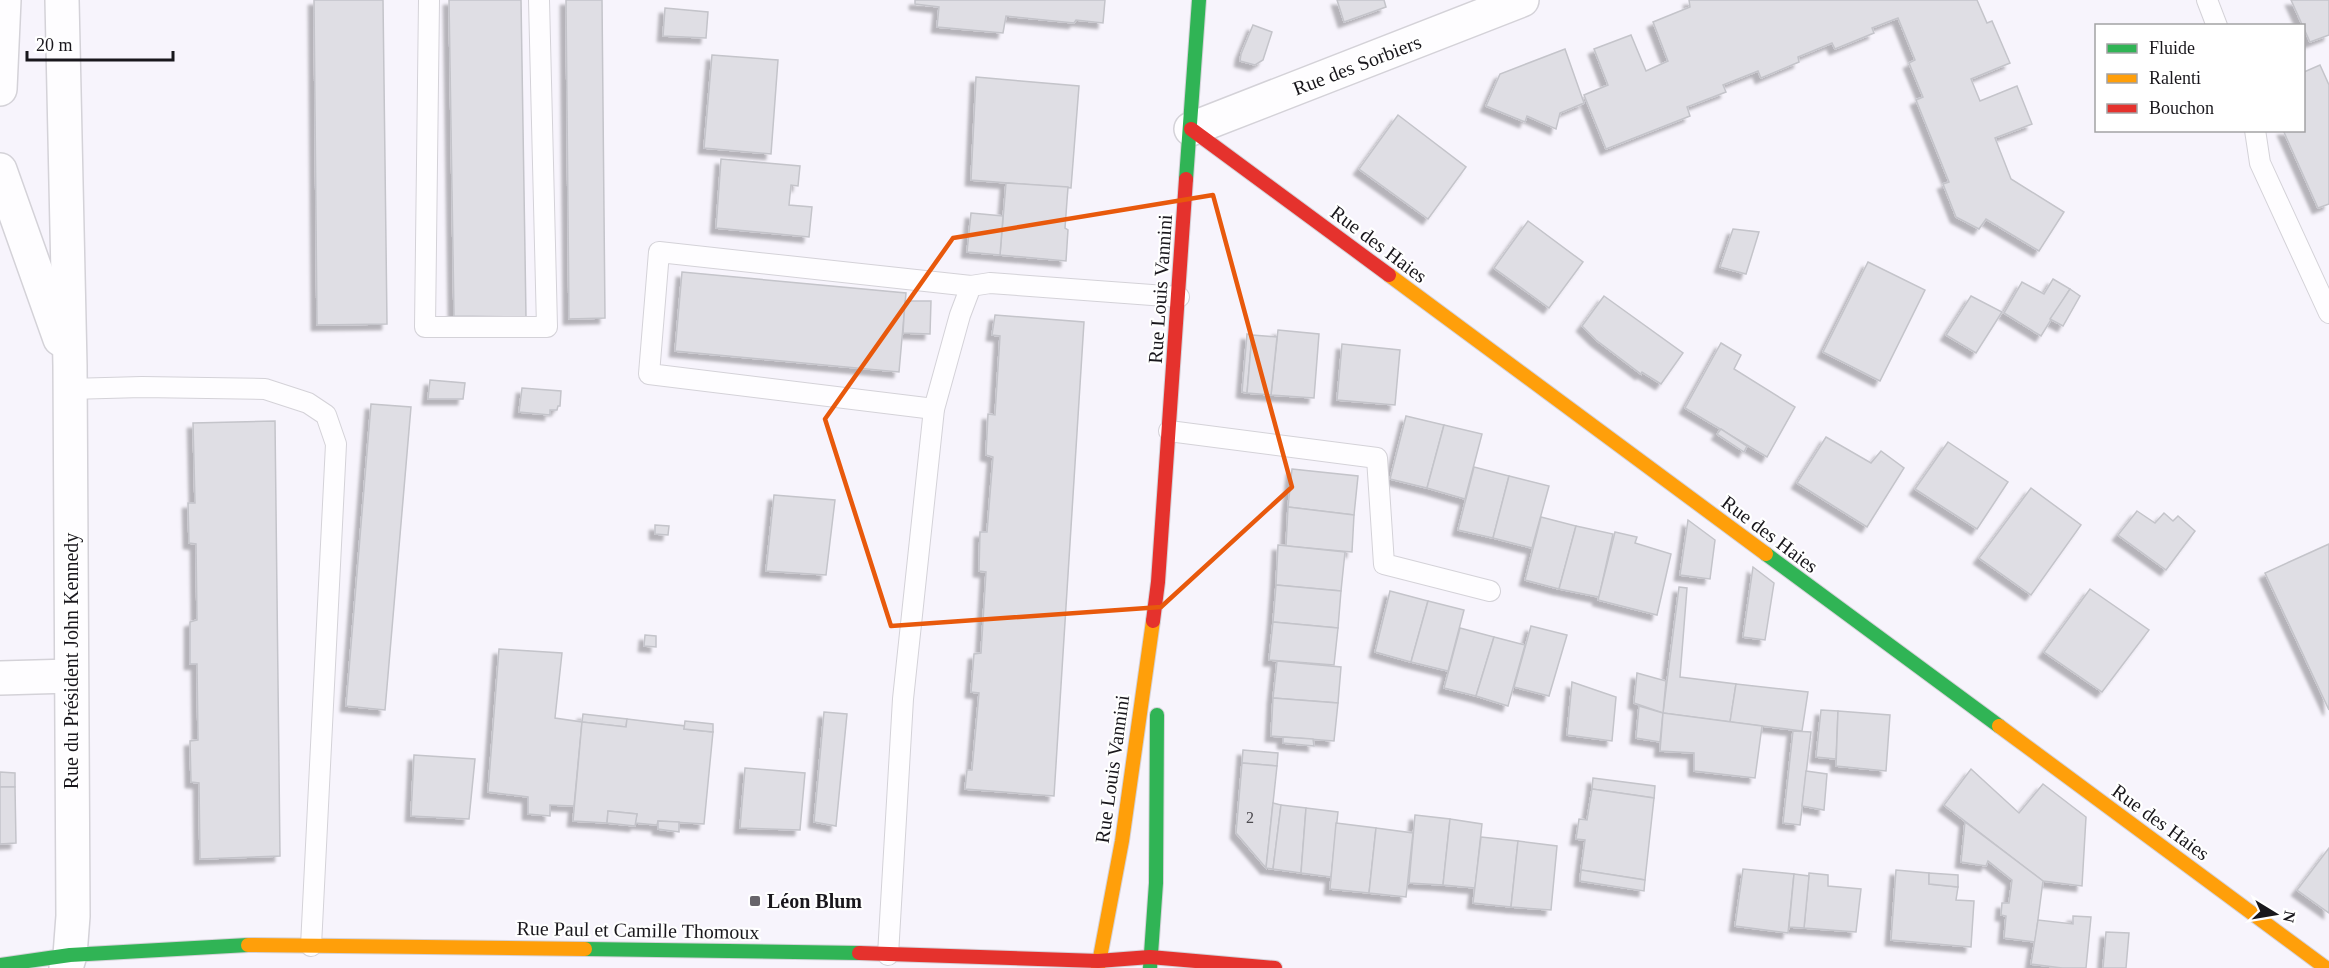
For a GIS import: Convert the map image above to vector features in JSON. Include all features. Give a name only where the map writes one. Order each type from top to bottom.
[{"type":"main road","name":"Rue Louis Vannini","points":[[1098,965],[1122,841],[1158,582],[1200,0]]},
{"type":"main road","name":"Rue des Haies","points":[[1191,129],[2326,968]]},
{"type":"main road","name":"Rue Louis Vannini","points":[[1150,962],[1156,884],[1158,582]]},
{"type":"main road","name":"Rue Paul et Camille Thomoux","points":[[0,965],[68,962],[187,947],[311,946],[888,955],[1098,965],[1150,962],[1275,968]]},
{"type":"street","points":[[0,89],[4,0]]},
{"type":"street","name":"Rue du Président John Kennedy","points":[[62,0],[70,377],[73,916],[68,962]]},
{"type":"street","name":"Rue des Sorbiers","points":[[1191,129],[1522,0]]},
{"type":"street","name":"Rue du Président John Kennedy","points":[[0,170],[70,377]]},
{"type":"street","points":[[6,678],[71,676]]},
{"type":"lane","points":[[429,0],[425,327],[548,327],[539,0]]},
{"type":"lane","points":[[2207,0],[2216,24]]},
{"type":"lane","points":[[2254,132],[2260,163],[2329,313]]},
{"type":"lane","points":[[934,410],[649,374],[658,252],[971,286],[990,283],[1179,297]]},
{"type":"lane","points":[[888,955],[903,699],[934,410],[960,315],[971,286]]},
{"type":"lane","points":[[70,377],[142,387],[265,389],[308,403],[326,415],[336,444],[311,946]]},
{"type":"lane","points":[[1169,431],[1377,458],[1384,564],[1490,591]]},
{"type":"highlighted area","points":[[1213,195],[1292,487],[1161,607],[891,626],[825,419],[953,238]]},
{"type":"building","points":[[314,0],[383,0],[387,324],[317,325]]},
{"type":"building","points":[[449,0],[521,0],[526,317],[454,316]]},
{"type":"building","points":[[566,0],[602,0],[605,318],[569,319]]},
{"type":"building","points":[[915,0],[1105,0],[1103,23],[1076,20],[1074,23],[1006,16],[1003,33],[937,27],[939,7],[915,4]]},
{"type":"building","points":[[1337,0],[1384,0],[1386,7],[1344,22]]},
{"type":"building","points":[[1689,0],[1977,0],[1987,23],[1992,21],[2010,63],[1971,79],[1980,101],[2017,86],[2032,124],[1995,138],[2011,179],[2064,212],[2039,251],[1986,219],[1979,229],[1956,217],[1943,184],[1949,182],[1916,100],[1923,97],[1909,63],[1915,60],[1898,18],[1872,28],[1874,33],[1835,49],[1832,43],[1798,57],[1799,62],[1761,78],[1758,71],[1723,85],[1726,92],[1687,107],[1690,116],[1606,149],[1584,95],[1608,85],[1594,49],[1631,35],[1646,71],[1668,61],[1653,22],[1690,7]]},
{"type":"building","points":[[2291,0],[2329,0],[2329,35],[2310,42],[2305,31],[2305,24],[2302,24]]},
{"type":"building","points":[[665,8],[708,12],[706,38],[663,36]]},
{"type":"building","points":[[1253,25],[1272,32],[1263,60],[1255,65],[1240,61]]},
{"type":"building","points":[[1565,49],[1584,103],[1560,113],[1556,129],[1527,116],[1525,122],[1486,106],[1500,74]]},
{"type":"building","points":[[712,55],[778,60],[771,154],[704,148]]},
{"type":"building","points":[[2320,65],[2329,85],[2329,204],[2318,208],[2284,132],[2305,132],[2305,72]]},
{"type":"building","points":[[976,77],[1079,86],[1071,188],[971,180]]},
{"type":"building","points":[[1398,115],[1466,167],[1428,219],[1359,169]]},
{"type":"building","points":[[721,159],[800,166],[798,186],[791,185],[789,205],[812,207],[809,237],[716,228]]},
{"type":"building","points":[[1006,183],[1068,187],[1065,228],[1068,230],[1066,261],[1000,255]]},
{"type":"building","points":[[971,213],[1003,216],[1000,255],[967,252]]},
{"type":"building","points":[[1528,221],[1583,262],[1549,308],[1494,268]]},
{"type":"building","points":[[1733,229],[1759,232],[1746,274],[1720,267]]},
{"type":"building","points":[[1868,262],[1925,290],[1880,381],[1823,352]]},
{"type":"building","points":[[682,272],[906,293],[899,372],[675,351]]},
{"type":"building","points":[[2053,279],[2070,289],[2041,336],[2004,313],[2022,282],[2044,294]]},
{"type":"building","points":[[2070,289],[2080,296],[2063,326],[2050,319]]},
{"type":"building","points":[[1604,296],[1683,353],[1661,384],[1642,372],[1641,374],[1596,340],[1582,326]]},
{"type":"building","points":[[1971,296],[2002,312],[1976,353],[1946,335]]},
{"type":"building","points":[[905,301],[931,301],[930,334],[903,333]]},
{"type":"building","points":[[995,315],[1084,322],[1054,796],[965,789],[967,770],[972,770],[979,693],[971,692],[974,654],[981,653],[986,572],[979,571],[980,532],[987,532],[993,457],[986,455],[988,414],[995,415],[1000,336],[992,335]]},
{"type":"building","points":[[1278,330],[1319,334],[1314,398],[1271,395]]},
{"type":"building","points":[[1247,334],[1252,335],[1247,393],[1242,392]]},
{"type":"building","points":[[1252,335],[1277,337],[1271,395],[1247,393]]},
{"type":"building","points":[[1721,343],[1741,355],[1734,369],[1795,407],[1767,457],[1685,408]]},
{"type":"building","points":[[1342,344],[1400,350],[1395,405],[1337,400]]},
{"type":"building","points":[[430,380],[465,383],[463,399],[428,399]]},
{"type":"building","points":[[522,388],[561,391],[560,406],[557,410],[550,410],[550,415],[519,412]]},
{"type":"building","points":[[371,404],[411,407],[385,710],[346,706]]},
{"type":"building","points":[[1406,416],[1444,425],[1427,488],[1390,479]]},
{"type":"building","points":[[275,421],[280,856],[200,859],[199,783],[191,782],[190,741],[198,740],[197,664],[190,664],[190,622],[197,620],[196,544],[189,543],[188,503],[195,503],[193,423]]},
{"type":"building","points":[[1444,425],[1482,434],[1465,499],[1427,488]]},
{"type":"building","points":[[1721,429],[1747,446],[1744,452],[1717,434]]},
{"type":"building","points":[[1826,437],[1871,463],[1881,451],[1904,468],[1867,527],[1797,483]]},
{"type":"building","points":[[1948,442],[2008,482],[1977,529],[1915,489]]},
{"type":"building","points":[[1474,467],[1509,476],[1493,538],[1458,530]]},
{"type":"building","points":[[1292,469],[1358,476],[1354,515],[1288,507]]},
{"type":"building","points":[[1509,476],[1549,486],[1532,548],[1493,538]]},
{"type":"building","points":[[2031,488],[2081,525],[2031,595],[1979,558]]},
{"type":"building","points":[[774,495],[835,500],[826,575],[766,571]]},
{"type":"building","points":[[1288,507],[1354,515],[1352,552],[1286,546]]},
{"type":"building","points":[[2137,511],[2155,523],[2164,513],[2173,521],[2178,516],[2195,531],[2166,570],[2118,535]]},
{"type":"building","points":[[1541,517],[1576,526],[1559,589],[1525,580]]},
{"type":"building","points":[[1688,520],[1715,540],[1710,579],[1680,575]]},
{"type":"building","points":[[655,525],[669,526],[668,535],[655,534]]},
{"type":"building","points":[[1576,526],[1613,534],[1599,597],[1559,589]]},
{"type":"building","points":[[1615,532],[1637,537],[1635,543],[1671,554],[1657,615],[1598,600]]},
{"type":"building","points":[[2329,544],[2329,710],[2265,573]]},
{"type":"building","points":[[1278,545],[1345,552],[1341,591],[1276,585]]},
{"type":"building","points":[[1753,567],[1774,583],[1765,640],[1743,637]]},
{"type":"building","points":[[1276,585],[1341,591],[1338,628],[1273,622]]},
{"type":"building","points":[[1679,587],[1687,588],[1680,677],[1736,684],[1730,722],[1663,713]]},
{"type":"building","points":[[2090,589],[2149,630],[2102,692],[2044,652]]},
{"type":"building","points":[[1390,591],[1428,601],[1411,662],[1375,652]]},
{"type":"building","points":[[1428,601],[1464,610],[1448,671],[1411,662]]},
{"type":"building","points":[[1273,622],[1338,628],[1334,665],[1269,660]]},
{"type":"building","points":[[1531,626],[1567,635],[1549,696],[1514,687]]},
{"type":"building","points":[[1460,628],[1494,637],[1476,696],[1444,688]]},
{"type":"building","points":[[645,635],[656,636],[656,647],[644,646]]},
{"type":"building","points":[[1494,637],[1525,645],[1508,706],[1476,696]]},
{"type":"building","points":[[499,649],[562,653],[555,718],[582,722],[574,806],[550,805],[550,816],[528,814],[528,797],[488,792]]},
{"type":"building","points":[[1277,661],[1341,667],[1338,703],[1273,698]]},
{"type":"building","points":[[1637,673],[1666,681],[1663,713],[1634,703]]},
{"type":"building","points":[[1572,682],[1616,697],[1612,741],[1567,735]]},
{"type":"building","points":[[1736,684],[1808,692],[1802,731],[1730,722]]},
{"type":"building","points":[[1273,698],[1338,703],[1334,741],[1271,736]]},
{"type":"building","points":[[1639,706],[1663,713],[1660,742],[1636,738]]},
{"type":"building","points":[[1821,710],[1838,711],[1836,759],[1816,757]]},
{"type":"building","points":[[1838,711],[1890,715],[1886,771],[1836,766]]},
{"type":"building","points":[[824,712],[847,714],[836,826],[814,822]]},
{"type":"building","points":[[1663,713],[1762,726],[1755,778],[1694,771],[1694,753],[1660,751]]},
{"type":"building","points":[[583,714],[627,719],[626,727],[582,722]]},
{"type":"building","points":[[627,719],[713,732],[704,824],[658,821],[657,825],[635,823],[637,814],[608,811],[607,823],[573,821],[582,722],[626,727]]},
{"type":"building","points":[[685,721],[713,724],[713,732],[684,729]]},
{"type":"building","points":[[1793,731],[1811,732],[1800,825],[1783,823]]},
{"type":"building","points":[[1283,737],[1313,739],[1314,746],[1283,743]]},
{"type":"building","points":[[1243,750],[1278,753],[1277,766],[1242,763]]},
{"type":"building","points":[[414,755],[475,759],[469,819],[411,816]]},
{"type":"building","points":[[1242,763],[1277,766],[1266,868],[1236,833]]},
{"type":"building","points":[[745,768],[805,773],[800,830],[740,828]]},
{"type":"building","points":[[1971,769],[2019,813],[2043,784],[2086,817],[2082,886],[2043,881],[1944,805]]},
{"type":"building","points":[[1806,771],[1827,774],[1824,810],[1802,806]]},
{"type":"building","points":[[0,772],[15,773],[15,787],[0,787]]},
{"type":"building","points":[[1593,778],[1655,786],[1654,798],[1592,789]]},
{"type":"building","points":[[0,787],[15,787],[16,843],[0,844]]},
{"type":"building","points":[[1592,789],[1654,798],[1645,880],[1581,870],[1585,840],[1576,839],[1579,819],[1587,820]]},
{"type":"building","points":[[1273,803],[1281,805],[1273,869],[1266,868]]},
{"type":"building","points":[[1281,805],[1306,808],[1301,873],[1273,869]]},
{"type":"building","points":[[1306,808],[1338,812],[1331,877],[1301,873]]},
{"type":"building","points":[[608,811],[637,814],[635,826],[607,823]]},
{"type":"building","points":[[1415,815],[1450,819],[1443,885],[1409,883]]},
{"type":"building","points":[[1450,819],[1482,824],[1475,888],[1443,885]]},
{"type":"building","points":[[658,821],[679,822],[679,832],[658,829]]},
{"type":"building","points":[[1965,822],[2043,881],[2035,942],[2004,938],[2006,916],[2001,915],[2002,903],[2009,903],[2012,880],[1988,861],[1986,866],[1961,862]]},
{"type":"building","points":[[1336,823],[1376,828],[1369,893],[1330,889]]},
{"type":"building","points":[[1376,828],[1413,833],[1406,897],[1369,893]]},
{"type":"building","points":[[1481,837],[1518,841],[1511,907],[1473,903]]},
{"type":"building","points":[[1518,841],[1557,846],[1551,910],[1511,907]]},
{"type":"building","points":[[2329,848],[2329,913],[2297,890]]},
{"type":"building","points":[[1743,869],[1794,874],[1788,933],[1735,926]]},
{"type":"building","points":[[1581,870],[1645,880],[1644,891],[1580,881]]},
{"type":"building","points":[[1896,870],[1929,873],[1929,884],[1958,887],[1956,900],[1974,901],[1971,947],[1891,940]]},
{"type":"building","points":[[1809,873],[1828,875],[1828,886],[1861,889],[1856,932],[1804,928]]},
{"type":"building","points":[[1929,873],[1958,875],[1958,887],[1929,884]]},
{"type":"building","points":[[1794,874],[1809,876],[1804,928],[1789,927]]},
{"type":"building","points":[[2073,916],[2091,917],[2086,968],[2031,964],[2038,920],[2073,924]]},
{"type":"building","points":[[2106,932],[2129,933],[2126,968],[2103,968]]},
{"type":"traffic: fast","points":[[1186,179],[1199,0]]},
{"type":"traffic: fast","points":[[1766,554],[1999,726]]},
{"type":"traffic: fast","points":[[1150,968],[1156,883],[1157,715]]},
{"type":"traffic: fast","points":[[0,965],[70,955],[248,945]]},
{"type":"traffic: fast","points":[[585,949],[859,953]]},
{"type":"traffic: slow","points":[[1389,275],[1766,554]]},
{"type":"traffic: slow","points":[[1098,968],[1122,841],[1153,621]]},
{"type":"traffic: slow","points":[[1999,726],[2326,968]]},
{"type":"traffic: slow","points":[[248,945],[585,949]]},
{"type":"traffic: jam","points":[[1191,129],[1389,275]]},
{"type":"traffic: jam","points":[[1153,621],[1158,582],[1186,179]]},
{"type":"traffic: jam","points":[[859,953],[1098,961],[1150,957],[1275,968]]},
{"type":"place","name":"Léon Blum","points":[[755,901]]}]
